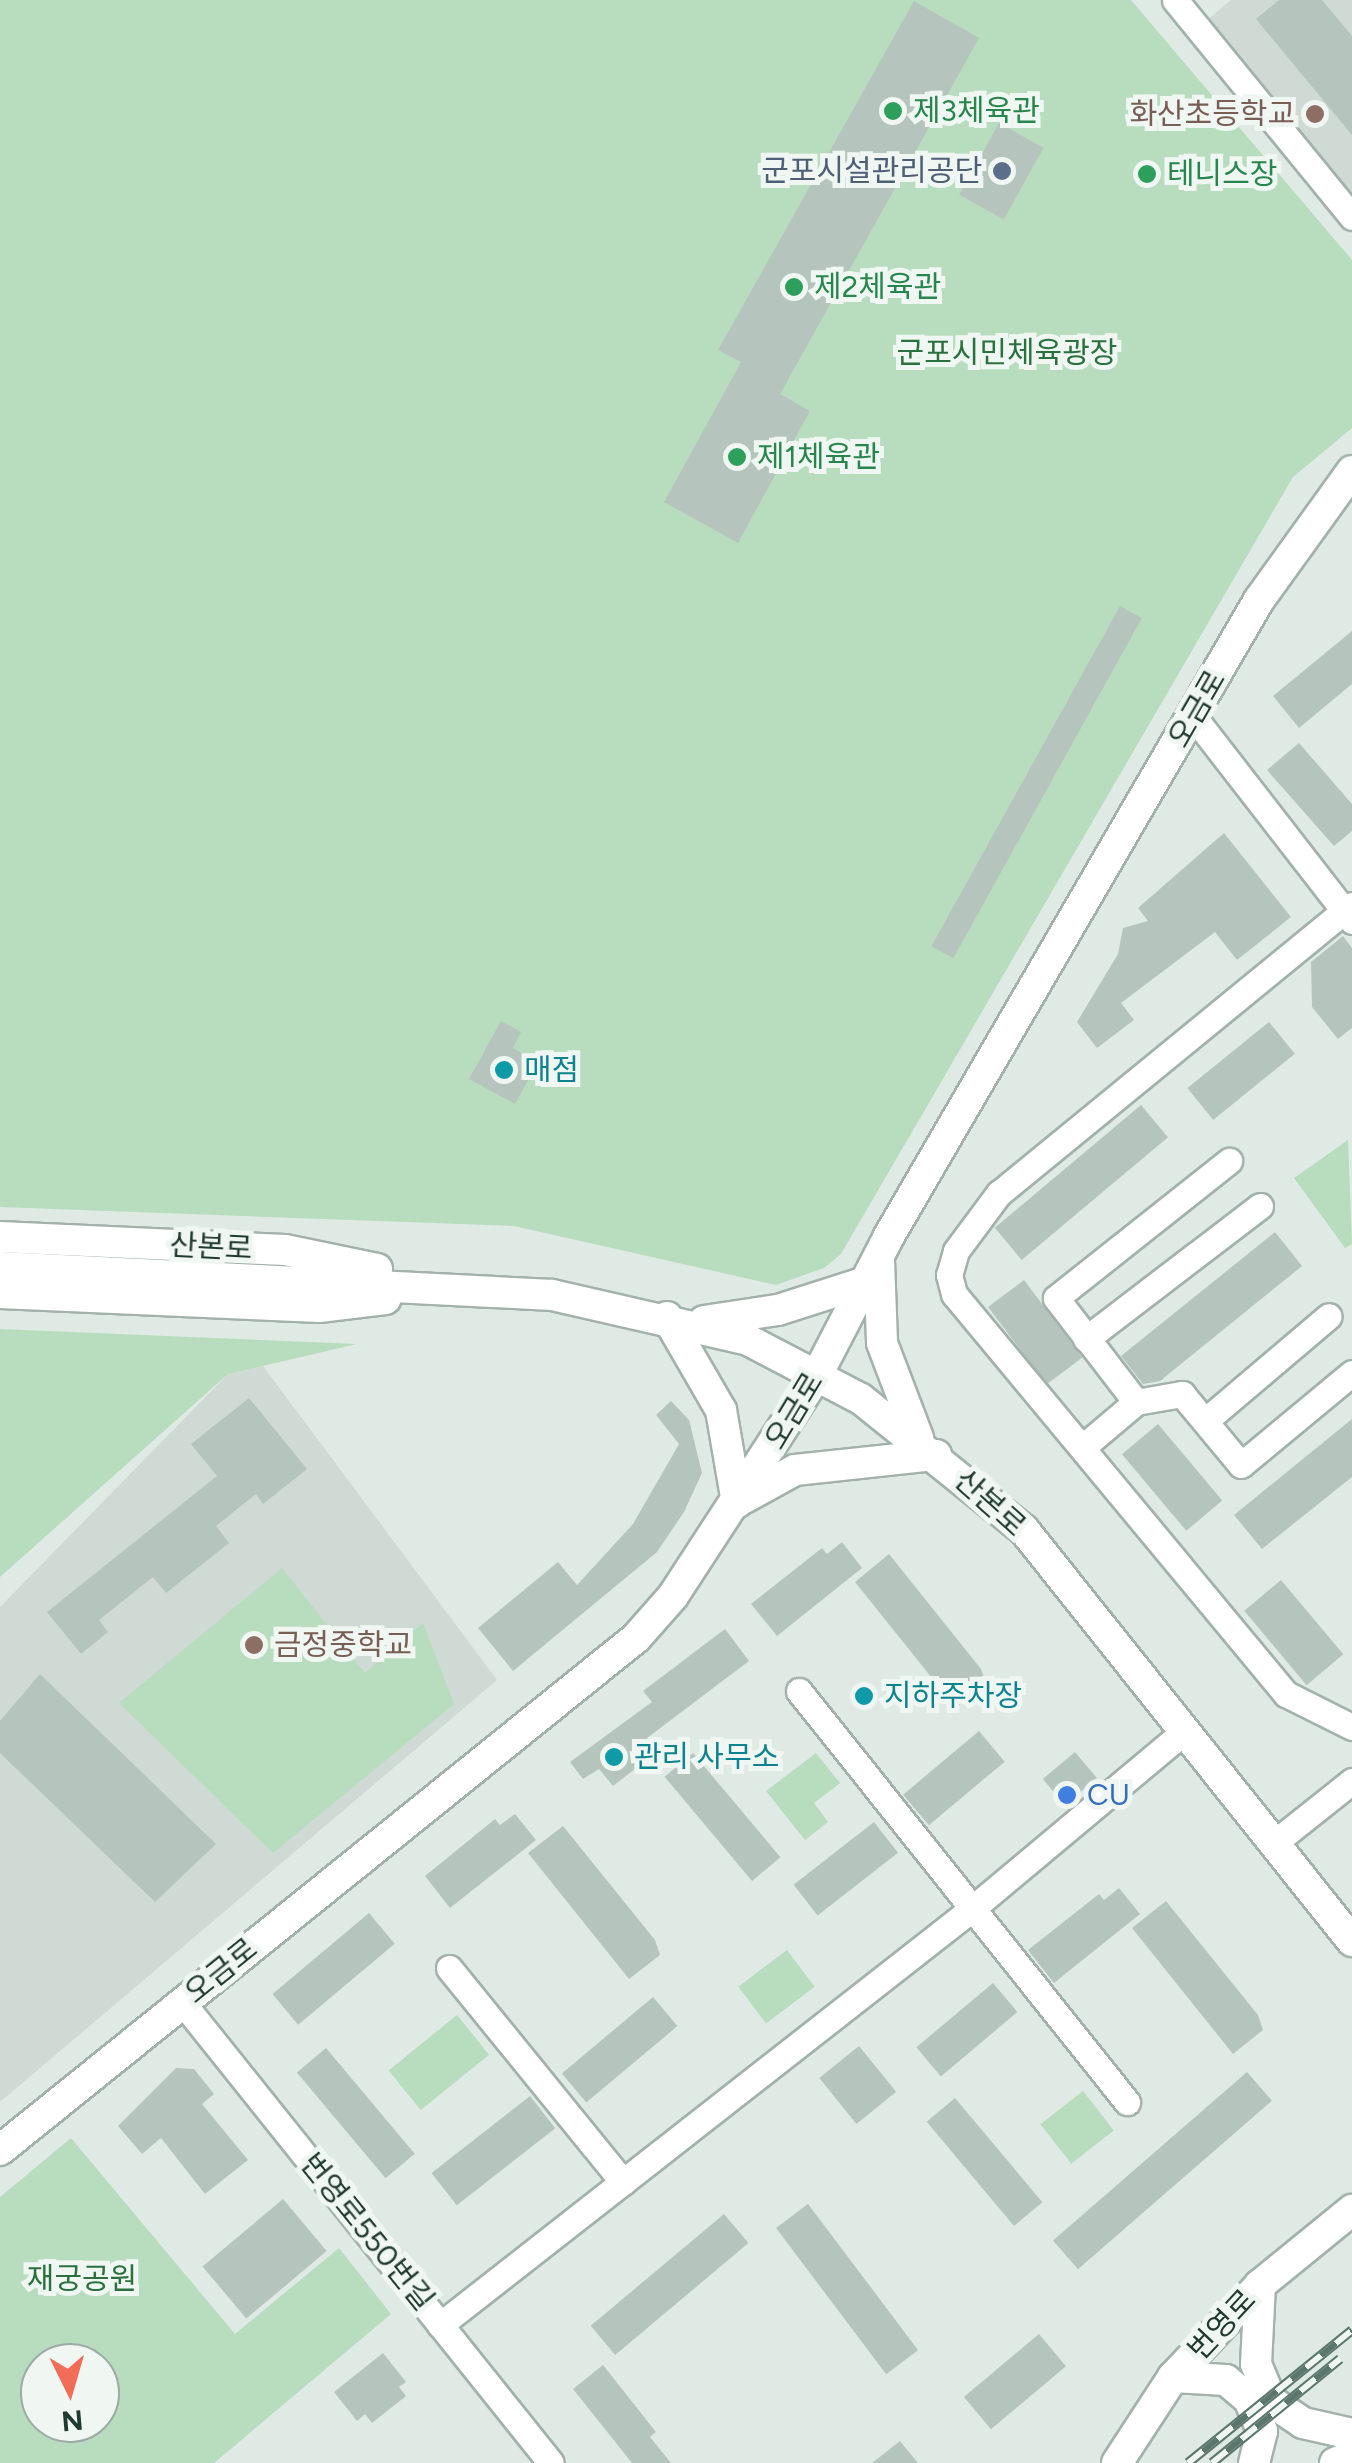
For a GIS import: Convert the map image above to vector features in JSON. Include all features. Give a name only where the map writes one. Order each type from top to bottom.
[{"type":"street","points":[[1176,0],[1352,217]]},
{"type":"street","name":"오금로","points":[[0,2150],[636,1638],[737,1503],[816,1375],[872,1269],[1259,600],[1352,471]]},
{"type":"street","points":[[1194,716],[1349,912],[999,1193],[956,1250],[954,1294],[1286,1694],[1352,1727]]},
{"type":"street","points":[[1136,1402],[1056,1298],[1228,1162]]},
{"type":"street","points":[[1086,1339],[1260,1206]]},
{"type":"street","name":"산본로","points":[[0,1237],[285,1250],[478,1288],[678,1320],[748,1340],[816,1375],[927,1448],[1024,1530],[1182,1733],[1352,1941]]},
{"type":"street","name":"산본로","points":[[0,1267],[478,1288]]},
{"type":"street","points":[[872,1269],[882,1342],[927,1448],[795,1470],[737,1503],[721,1410],[678,1320],[778,1310],[872,1269]]},
{"type":"street","name":"산본로","points":[[0,1293],[319,1307],[478,1288]]},
{"type":"street","points":[[1204,1421],[1330,1316]]},
{"type":"street","points":[[1084,1446],[1136,1402],[1182,1394],[1241,1466],[1352,1373]]},
{"type":"street","points":[[799,1691],[1127,2102]]},
{"type":"street","points":[[440,2324],[973,1908],[1182,1733]]},
{"type":"street","points":[[1274,1843],[1352,1781]]},
{"type":"street","points":[[450,1968],[623,2182]]},
{"type":"street","name":"번영로550번길","points":[[182,2002],[551,2463]]},
{"type":"street","name":"번영로","points":[[1118,2463],[1173,2377],[1260,2284],[1352,2210]]},
{"type":"street","points":[[1260,2284],[1256,2364],[1272,2402],[1302,2423],[1352,2434]]},
{"type":"street","points":[[1173,2377],[1226,2380],[1250,2400],[1262,2432],[1254,2463]]},
{"type":"street","points":[[1335,2463],[1352,2456]]},
{"type":"shaded area","name":"화산초등학교","points":[[1231,0],[1352,0],[1352,206],[1205,22]]},
{"type":"shaded area","name":"금정중학교","points":[[263,1366],[497,1680],[0,2102],[0,1607],[228,1374]]},
{"type":"green space","name":"군포시민체육광장","points":[[0,0],[1131,0],[1352,260],[1352,428],[1293,477],[841,1254],[824,1268],[776,1285],[514,1226],[0,1207]]},
{"type":"green space","points":[[1348,1140],[1352,1244],[1345,1248],[1294,1178]]},
{"type":"green space","points":[[0,1329],[357,1344],[228,1374],[0,1577]]},
{"type":"green space","points":[[282,1568],[365,1673],[423,1623],[454,1704],[273,1853],[119,1703]]},
{"type":"green space","points":[[816,1753],[840,1783],[814,1803],[828,1822],[805,1840],[766,1791]]},
{"type":"green space","points":[[787,1950],[815,1987],[766,2023],[738,1987]]},
{"type":"green space","points":[[457,2015],[489,2055],[421,2110],[389,2070]]},
{"type":"green space","points":[[1083,2091],[1114,2130],[1071,2164],[1040,2124]]},
{"type":"green space","name":"재궁공원","points":[[71,2138],[235,2334],[339,2248],[391,2314],[214,2463],[0,2463],[0,2197]]},
{"type":"building","points":[[1279,0],[1322,0],[1352,36],[1352,135],[1256,19]]},
{"type":"building","points":[[914,1],[979,38],[780,394],[810,411],[738,543],[664,502],[741,362],[718,350]]},
{"type":"building","name":"군포시설관리공단","points":[[999,123],[1044,148],[1004,219],[959,195]]},
{"type":"building","points":[[1120,606],[1142,618],[953,958],[931,946]]},
{"type":"building","points":[[1352,631],[1352,684],[1299,728],[1273,696]]},
{"type":"building","points":[[1299,743],[1352,804],[1352,831],[1334,846],[1267,770]]},
{"type":"building","points":[[1224,833],[1291,917],[1237,960],[1215,932],[1121,1003],[1134,1020],[1097,1048],[1077,1022],[1118,954],[1123,928],[1148,921],[1138,908]]},
{"type":"building","points":[[1343,936],[1352,948],[1352,1028],[1338,1039],[1312,1007],[1311,962]]},
{"type":"building","name":"매점","points":[[501,1021],[521,1032],[513,1048],[538,1062],[515,1104],[469,1079]]},
{"type":"building","points":[[1269,1022],[1295,1054],[1213,1120],[1187,1088]]},
{"type":"building","points":[[1141,1105],[1168,1137],[1022,1260],[995,1228]]},
{"type":"building","points":[[1275,1232],[1302,1266],[1160,1381],[1143,1384],[1121,1356]]},
{"type":"building","points":[[1024,1280],[1082,1357],[1046,1385],[988,1307]]},
{"type":"building","points":[[249,1398],[307,1469],[263,1504],[256,1494],[216,1526],[229,1543],[166,1593],[153,1577],[99,1620],[108,1632],[81,1654],[47,1612],[217,1476],[191,1444]]},
{"type":"building","points":[[671,1401],[689,1420],[702,1473],[684,1512],[657,1552],[513,1671],[478,1628],[558,1562],[577,1585],[633,1524],[679,1444],[656,1415]]},
{"type":"building","points":[[1352,1419],[1352,1477],[1262,1549],[1234,1515]]},
{"type":"building","points":[[1158,1424],[1222,1501],[1186,1531],[1122,1454]]},
{"type":"building","points":[[842,1542],[862,1568],[777,1636],[751,1604],[822,1548],[827,1554]]},
{"type":"building","points":[[889,1554],[981,1669],[986,1683],[956,1708],[855,1582]]},
{"type":"building","points":[[1281,1580],[1343,1654],[1307,1685],[1244,1611]]},
{"type":"building","points":[[725,1629],[749,1661],[647,1738],[658,1751],[613,1786],[599,1769],[583,1779],[570,1762],[652,1702],[643,1691]]},
{"type":"building","points":[[40,1674],[216,1844],[155,1902],[0,1753],[0,1721]]},
{"type":"building","points":[[979,1731],[1005,1762],[929,1825],[903,1795]]},
{"type":"building","points":[[1075,1752],[1097,1778],[1065,1805],[1043,1779]]},
{"type":"building","points":[[693,1753],[780,1857],[752,1881],[665,1777]]},
{"type":"building","points":[[515,1814],[536,1840],[450,1908],[425,1876],[495,1819],[500,1825]]},
{"type":"building","points":[[874,1822],[898,1853],[818,1916],[794,1885]]},
{"type":"building","points":[[563,1826],[655,1940],[660,1955],[629,1979],[528,1853]]},
{"type":"building","points":[[1119,1888],[1140,1914],[1054,1983],[1028,1950],[1099,1894],[1104,1900]]},
{"type":"building","points":[[1166,1901],[1258,2015],[1263,2030],[1233,2054],[1132,1928]]},
{"type":"building","points":[[369,1913],[395,1944],[298,2025],[272,1994]]},
{"type":"building","points":[[993,1983],[1017,2012],[941,2076],[916,2047]]},
{"type":"building","points":[[653,1997],[677,2026],[586,2103],[562,2073]]},
{"type":"building","points":[[859,2046],[896,2092],[856,2124],[819,2078]]},
{"type":"building","points":[[326,2048],[415,2154],[386,2178],[297,2072]]},
{"type":"building","points":[[176,2068],[194,2069],[214,2094],[202,2104],[248,2160],[205,2194],[161,2138],[142,2154],[118,2126]]},
{"type":"building","points":[[1247,2072],[1272,2101],[1078,2269],[1053,2241]]},
{"type":"building","points":[[530,2096],[555,2128],[457,2205],[431,2173]]},
{"type":"building","points":[[955,2098],[1042,2202],[1014,2226],[927,2122]]},
{"type":"building","points":[[283,2199],[327,2251],[246,2319],[203,2266]]},
{"type":"building","points":[[808,2204],[918,2350],[886,2374],[776,2228]]},
{"type":"building","points":[[724,2214],[748,2243],[615,2355],[591,2326]]},
{"type":"building","points":[[1039,2334],[1066,2366],[991,2429],[964,2397]]},
{"type":"building","points":[[383,2353],[406,2382],[399,2387],[406,2396],[372,2423],[365,2414],[357,2421],[334,2392]]},
{"type":"building","points":[[603,2365],[656,2432],[650,2437],[671,2463],[632,2463],[573,2389]]},
{"type":"building","points":[[900,2441],[918,2463],[872,2463]]},
{"type":"railway","points":[[1188,2463],[1352,2330]]},
{"type":"railway","points":[[1212,2463],[1340,2359]]},
{"type":"place","name":"제3체육관","points":[[893,111]]},
{"type":"place","name":"화산초등학교","points":[[1315,114]]},
{"type":"place","name":"군포시설관리공단","points":[[1002,171]]},
{"type":"place","name":"테니스장","points":[[1147,174]]},
{"type":"place","name":"제2체육관","points":[[794,287]]},
{"type":"place","name":"제1체육관","points":[[737,457]]},
{"type":"place","name":"매점","points":[[504,1070]]},
{"type":"place","name":"금정중학교","points":[[254,1645]]},
{"type":"place","name":"지하주차장","points":[[864,1696]]},
{"type":"place","name":"관리 사무소","points":[[614,1757]]},
{"type":"place","name":"CU","points":[[1067,1795]]}]
